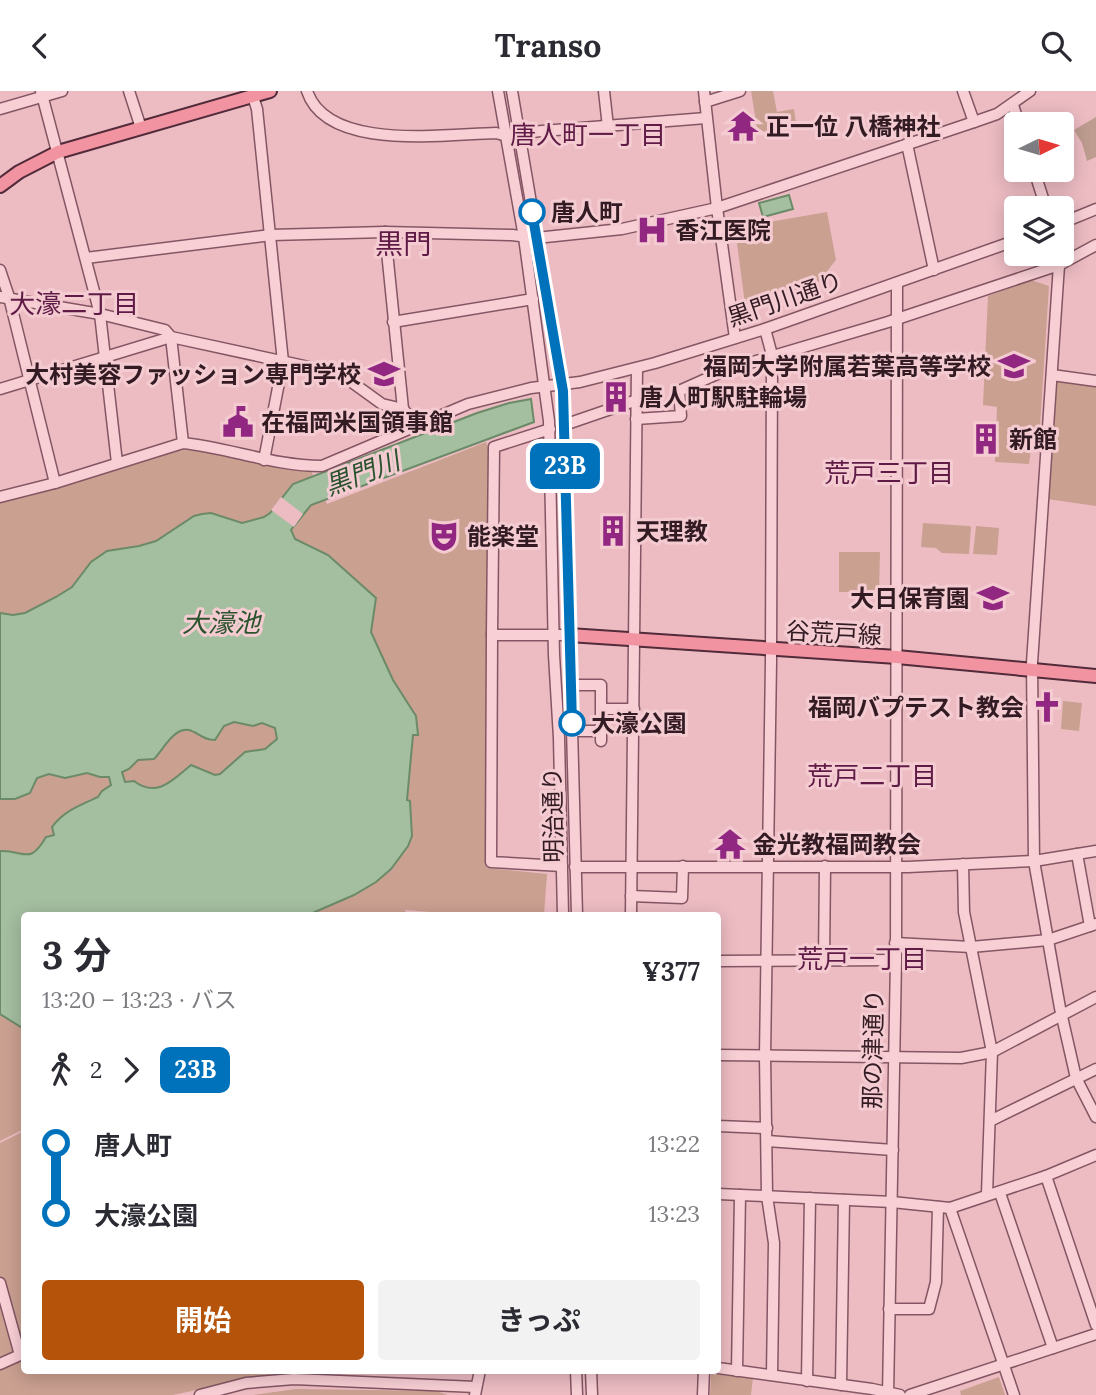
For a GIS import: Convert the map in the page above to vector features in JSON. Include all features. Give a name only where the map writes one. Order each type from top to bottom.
[{"type":"main road","points":[[0,186],[19,172],[58,152],[270,91]]},
{"type":"main road","name":"谷荒戸線","points":[[569,635],[897,657],[1096,676]]},
{"type":"street","points":[[0,109],[42,94],[62,91]]},
{"type":"street","points":[[129,91],[141,128]]},
{"type":"street","points":[[307,91],[313,104],[332,121],[347,129],[399,135],[496,133],[508,136],[706,117]]},
{"type":"street","points":[[498,91],[508,136],[546,390]]},
{"type":"street","points":[[512,91],[562,388]]},
{"type":"street","points":[[604,91],[608,127]]},
{"type":"street","points":[[735,338],[705,97],[740,91]]},
{"type":"street","points":[[963,91],[974,122]]},
{"type":"street","points":[[86,258],[271,235],[384,232],[537,238],[622,229],[717,208],[974,122],[997,114],[1030,91]]},
{"type":"street","points":[[42,94],[100,314],[117,463]]},
{"type":"street","points":[[253,97],[257,109],[283,362],[264,460]]},
{"type":"street","points":[[1013,104],[1015,112]]},
{"type":"street","points":[[907,144],[934,270]]},
{"type":"street","points":[[1074,218],[1096,209]]},
{"type":"street","points":[[384,232],[403,409],[417,426]]},
{"type":"street","name":"黒門川通り","points":[[183,443],[264,460],[298,465],[323,465],[468,404],[501,394],[562,388],[637,368],[765,329],[1004,245]]},
{"type":"street","points":[[1074,257],[1096,245]]},
{"type":"street","points":[[636,419],[681,416],[679,391],[726,370],[888,322],[1056,266]]},
{"type":"street","points":[[1059,266],[1032,669],[1034,861],[1076,1078],[1096,1117]]},
{"type":"street","points":[[0,270],[55,483]]},
{"type":"street","name":"那の津通り","points":[[888,1393],[896,960],[897,283]]},
{"type":"street","points":[[0,497],[55,483],[183,443],[171,337],[165,330],[100,314],[5,297]]},
{"type":"street","points":[[393,322],[533,299]]},
{"type":"street","points":[[765,329],[772,355],[765,1056],[767,1196],[774,1243],[772,1375]]},
{"type":"street","points":[[0,389],[171,337],[332,372],[346,378],[382,404],[403,409]]},
{"type":"street","points":[[631,912],[637,368]]},
{"type":"street","points":[[1052,375],[1096,380]]},
{"type":"street","name":"明治通り","points":[[562,388],[577,912]]},
{"type":"street","name":"明治通り","points":[[546,390],[550,425],[563,912]]},
{"type":"street","points":[[564,422],[637,400]]},
{"type":"street","points":[[550,425],[494,447],[491,862],[562,866]]},
{"type":"street","points":[[492,635],[569,635]]},
{"type":"street","points":[[571,685],[601,685],[601,736],[573,731]]},
{"type":"street","points":[[602,709],[634,709]]},
{"type":"street","points":[[576,867],[896,867],[1034,861],[1096,851]]},
{"type":"street","points":[[895,943],[971,947],[1048,940],[1093,925],[1077,854]]},
{"type":"street","points":[[963,864],[964,912],[992,1052],[988,1194]]},
{"type":"street","points":[[631,896],[682,898],[683,866]]},
{"type":"street","points":[[824,961],[825,866]]},
{"type":"street","points":[[721,961],[896,960]]},
{"type":"street","points":[[721,1055],[961,1058],[992,1052],[1096,997]]},
{"type":"street","points":[[990,1121],[1096,1069]]},
{"type":"street","points":[[721,1126],[767,1128]]},
{"type":"street","points":[[767,1140],[893,1150]]},
{"type":"street","points":[[721,1194],[892,1202],[950,1208],[1046,1176],[1096,1155]]},
{"type":"street","points":[[1046,1176],[1096,1325]]},
{"type":"street","points":[[737,1371],[740,1195]]},
{"type":"street","points":[[1001,1196],[1053,1349]]},
{"type":"street","points":[[807,1381],[810,1198]]},
{"type":"street","points":[[841,1385],[844,1200]]},
{"type":"street","points":[[889,1310],[929,1309],[936,1282],[938,1207]]},
{"type":"street","points":[[950,1208],[1014,1395]]},
{"type":"street","points":[[0,1283],[20,1355],[0,1364]]},
{"type":"street","points":[[910,1395],[1096,1335]]},
{"type":"street","points":[[721,1368],[900,1395]]},
{"type":"street","points":[[576,1374],[577,1395]]},
{"type":"street","points":[[591,1374],[592,1395]]},
{"type":"street","points":[[703,1395],[704,1374]]},
{"type":"street","points":[[200,1395],[258,1382],[345,1375],[475,1391]]},
{"type":"shaded area","points":[[751,91],[773,91],[777,112],[794,109],[796,124],[758,134]]},
{"type":"shaded area","points":[[1096,117],[1096,157],[1087,161],[1082,143],[1074,130]]},
{"type":"shaded area","points":[[827,212],[836,260],[816,285],[745,304],[735,228]]},
{"type":"shaded area","points":[[1031,280],[1049,286],[1039,442],[1032,441],[1029,464],[995,462],[997,407],[983,405],[988,296]]},
{"type":"shaded area","points":[[1056,381],[1096,386],[1096,506],[1047,499]]},
{"type":"shaded area","points":[[486,442],[490,451],[491,516],[487,868],[547,874],[544,912],[21,912],[21,1130],[0,1141],[0,503],[177,446],[179,451],[194,448],[311,471],[327,504]]},
{"type":"shaded area","points":[[923,523],[971,527],[969,554],[942,553],[936,548],[921,547]]},
{"type":"shaded area","points":[[976,526],[999,528],[997,555],[973,554]]},
{"type":"shaded area","points":[[839,552],[880,552],[879,592],[839,592]]},
{"type":"shaded area","points":[[1063,701],[1082,703],[1079,731],[1061,729]]},
{"type":"shaded area","points":[[21,1132],[21,1374],[280,1374],[173,1395],[0,1395],[0,1143]]},
{"type":"shaded area","points":[[711,1374],[753,1378],[751,1395],[710,1395]]},
{"type":"shaded area","points":[[999,1377],[1005,1395],[961,1395],[960,1391]]},
{"type":"shaded area","points":[[296,1389],[437,1391],[448,1395],[253,1395]]},
{"type":"water","points":[[789,195],[793,209],[763,217],[759,203]]},
{"type":"water","name":"大濠池","points":[[531,399],[534,422],[311,505],[291,530],[295,539],[328,555],[376,598],[371,632],[393,680],[416,716],[418,735],[413,735],[407,800],[410,801],[412,836],[391,869],[354,895],[315,912],[21,912],[21,1027],[0,1014],[0,851],[31,854],[46,837],[54,835],[52,827],[62,817],[98,797],[111,785],[109,777],[87,773],[65,778],[49,774],[37,778],[30,793],[15,799],[0,799],[0,613],[25,613],[56,597],[72,587],[91,562],[107,551],[156,541],[194,516],[202,514],[211,513],[242,523],[264,517],[293,484],[477,413]],"holes":[[[234,722],[253,726],[262,723],[275,728],[277,739],[265,749],[245,752],[220,774],[215,775],[191,765],[172,781],[158,788],[142,786],[134,781],[125,782],[122,772],[138,760],[154,759],[171,738],[182,731],[188,730],[206,739],[215,740],[224,726]]]},
{"type":"pier","points":[[281,497],[303,514],[294,527],[271,510]]},
{"type":"bus line","name":"23B","points":[[532,212],[563,391],[572,723]]},
{"type":"place","name":"正一位 八橋神社","points":[[743,126]]},
{"type":"place","name":"唐人町","points":[[532,212]]},
{"type":"place","name":"香江医院","points":[[652,230]]},
{"type":"place","name":"福岡大学附属若葉高等学校","points":[[1014,366]]},
{"type":"place","name":"大村美容ファッション専門学校","points":[[384,374]]},
{"type":"place","name":"唐人町駅駐輪場","points":[[616,397]]},
{"type":"place","name":"在福岡米国領事館","points":[[238,422]]},
{"type":"place","name":"新館","points":[[986,439]]},
{"type":"place","name":"天理教","points":[[613,531]]},
{"type":"place","name":"能楽堂","points":[[444,536]]},
{"type":"place","name":"大日保育園","points":[[993,598]]},
{"type":"place","name":"福岡バプテスト教会","points":[[1047,707]]},
{"type":"place","name":"大濠公園","points":[[572,723]]},
{"type":"place","name":"金光教福岡教会","points":[[730,844]]},
{"type":"district","name":"唐人町一丁目","points":[[588,134]]},
{"type":"district","name":"黒門","points":[[403,244]]},
{"type":"district","name":"大濠二丁目","points":[[74,303]]},
{"type":"district","name":"荒戸三丁目","points":[[889,472]]},
{"type":"district","name":"荒戸二丁目","points":[[872,775]]},
{"type":"district","name":"荒戸一丁目","points":[[862,958]]},
{"type":"water label","name":"黒門川","points":[[362,473]]}]
